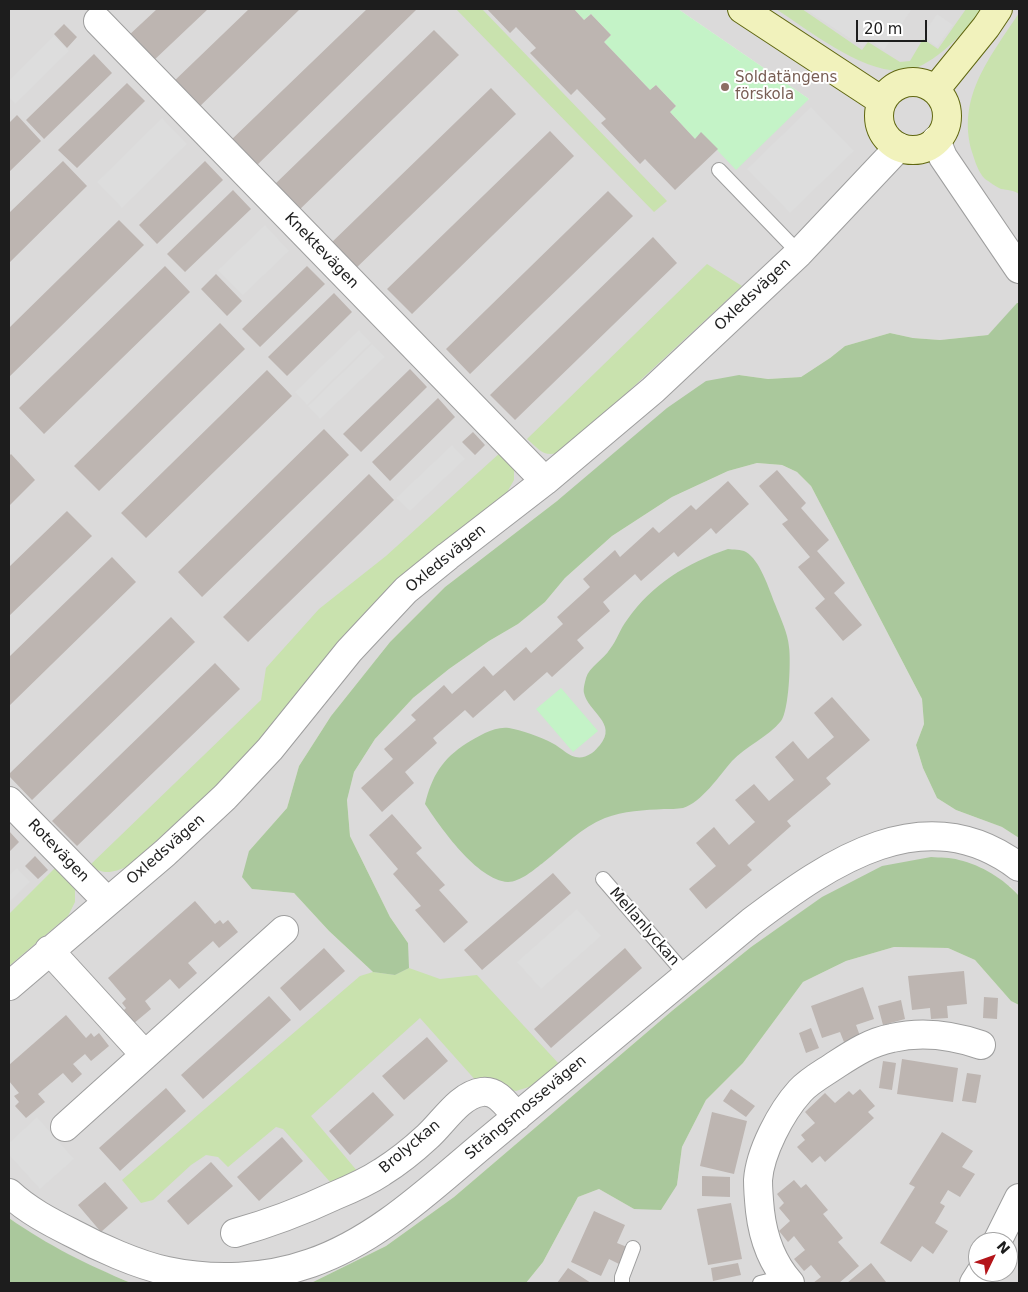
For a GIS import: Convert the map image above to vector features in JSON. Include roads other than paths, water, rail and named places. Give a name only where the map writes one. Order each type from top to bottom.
[{"type":"street","points":[[742,9],[882,101]]},
{"type":"street","points":[[935,90],[986,27],[998,9]]},
{"type":"street","name":"Knektevägen","points":[[98,21],[545,481]]},
{"type":"street","points":[[906,83],[921,83],[935,90],[942,99],[947,115],[945,126],[936,140],[928,146],[908,150],[899,147],[888,139],[881,128],[879,114],[882,101],[892,89],[906,83]]},
{"type":"street","points":[[936,140],[943,157],[1019,269]]},
{"type":"street","name":"Oxledsvägen","points":[[9,986],[165,853],[231,790],[270,749],[349,651],[406,590],[545,481],[653,390],[799,253],[899,147]]},
{"type":"street","name":"Rotevägen","points":[[9,801],[107,901]]},
{"type":"street","name":"Strängsmossevägen","points":[[9,1193],[46,1220],[89,1242],[166,1271],[214,1276],[260,1275],[312,1263],[360,1240],[391,1219],[517,1117],[686,975],[784,897],[841,860],[868,848],[890,842],[936,837],[959,839],[980,844],[1003,854],[1019,867]]},
{"type":"street","points":[[65,1127],[284,930]]},
{"type":"street","points":[[49,950],[144,1055]]},
{"type":"street","points":[[778,1281],[774,1260],[761,1222],[758,1179],[765,1152],[772,1137],[786,1109],[800,1091],[852,1054],[874,1043],[892,1038],[916,1035],[941,1035],[981,1045]]},
{"type":"street","name":"Brolyckan","points":[[235,1233],[295,1214],[374,1177],[413,1149],[457,1106],[473,1094],[489,1092],[498,1096],[517,1117]]},
{"type":"street","points":[[1002,1232],[1019,1198]]},
{"type":"lane","points":[[719,170],[799,253]]},
{"type":"lane","name":"Mellanlyckan","points":[[603,879],[686,975]]},
{"type":"lane","points":[[622,1283],[622,1277],[632,1248]]},
{"type":"place","name":"Soldatängens förskola","points":[[725,87]]}]
